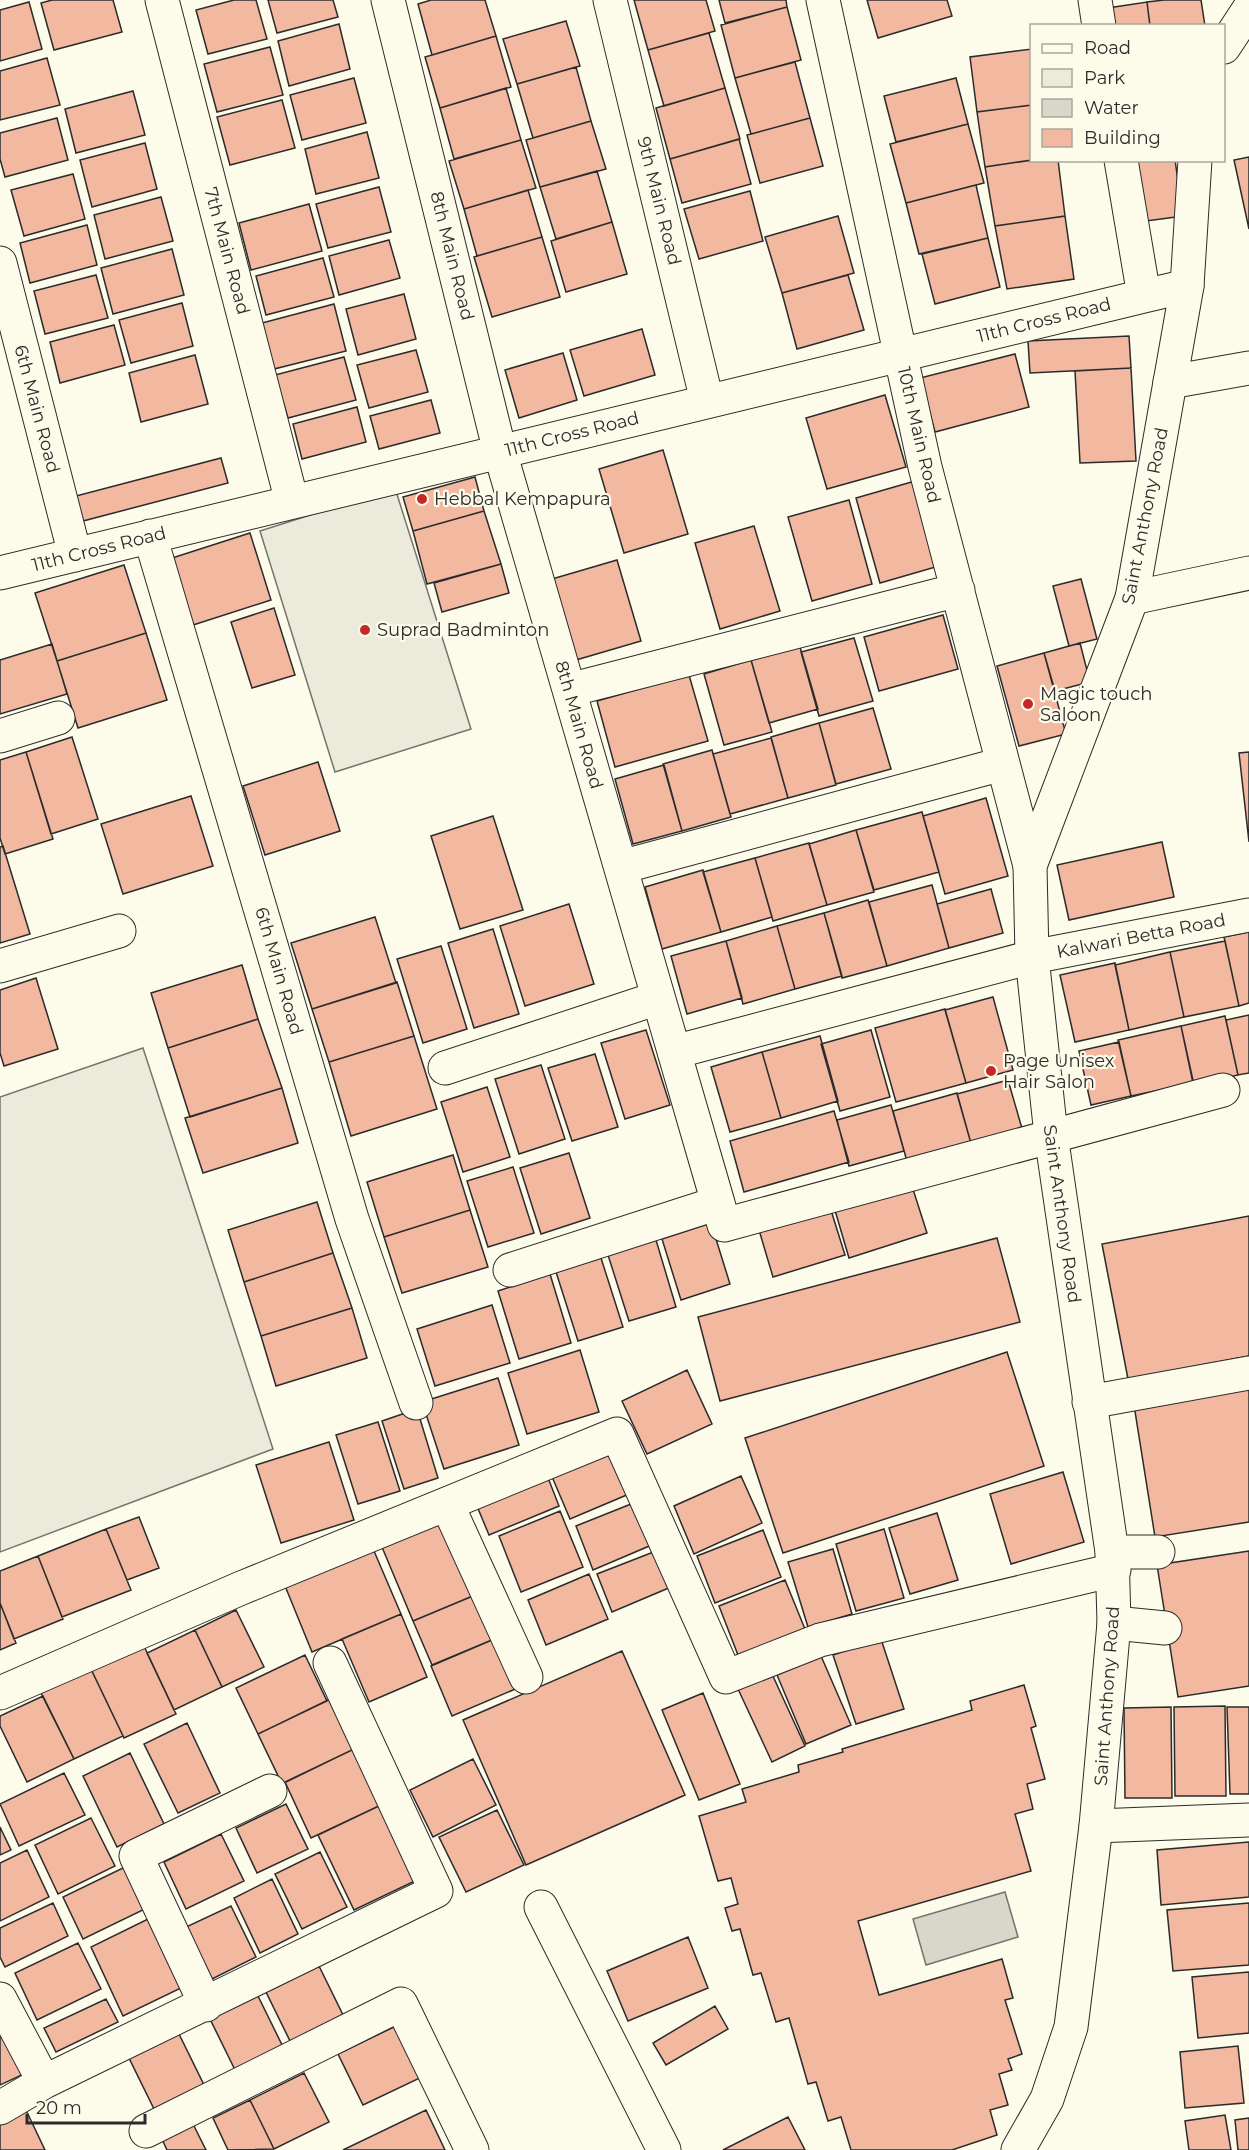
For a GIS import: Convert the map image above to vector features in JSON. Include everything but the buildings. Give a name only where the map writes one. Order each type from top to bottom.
[{"type":"street","name":"7th Main Road","points":[[162,0],[292,502]]},
{"type":"street","name":"8th Main Road","points":[[388,0],[500,452],[718,1203]]},
{"type":"street","name":"9th Main Road","points":[[610,0],[707,401]]},
{"type":"street","name":"10th Main Road","points":[[823,0],[925,467],[1030,866]]},
{"type":"street","points":[[1095,0],[1099,24]]},
{"type":"street","points":[[1225,45],[1249,9]]},
{"type":"street","points":[[1121,162],[1144,296]]},
{"type":"street","name":"Saint Anthony Road","points":[[1018,2150],[1047,2099],[1071,2027],[1096,1826],[1114,1623],[1113,1561],[1051,1135],[1032,957],[1030,866],[1132,598],[1187,286],[1195,162]]},
{"type":"street","name":"6th Main Road","points":[[0,263],[7,325],[75,555]]},
{"type":"street","name":"11th Cross Road","points":[[0,573],[1187,286]]},
{"type":"street","points":[[1170,382],[1249,368]]},
{"type":"street","name":"6th Main Road","points":[[150,536],[352,1219],[416,1403]]},
{"type":"street","points":[[1132,598],[1249,573]]},
{"type":"street","points":[[569,690],[958,590]]},
{"type":"street","points":[[0,736],[58,718]]},
{"type":"street","points":[[621,867],[1002,764]]},
{"type":"street","name":"Kalwari Betta Road","points":[[674,1052],[1032,957],[1249,915]]},
{"type":"street","points":[[0,966],[119,931]]},
{"type":"street","points":[[446,1068],[658,998]]},
{"type":"street","points":[[510,1270],[718,1203],[724,1224],[1222,1090]]},
{"type":"street","points":[[1089,1402],[1249,1373]]},
{"type":"street","points":[[0,1693],[239,1589],[617,1434],[726,1677],[820,1640],[1113,1561],[1158,1552]]},
{"type":"street","points":[[447,1504],[526,1677]]},
{"type":"street","points":[[1114,1623],[1165,1628]]},
{"type":"street","points":[[0,2108],[44,2082],[436,1891],[330,1663]]},
{"type":"street","points":[[206,2005],[136,1856],[270,1791]]},
{"type":"street","points":[[1096,1826],[1249,1820]]},
{"type":"street","points":[[541,1907],[664,2150]]},
{"type":"street","points":[[0,1999],[44,2082]]},
{"type":"street","points":[[146,2131],[401,2004],[472,2150]]},
{"type":"green space","name":"Suprad Badminton","points":[[395,488],[471,729],[335,772],[260,531]]},
{"type":"green space","points":[[143,1048],[273,1449],[0,1552],[0,1097]]},
{"type":"water","points":[[1005,1892],[1018,1937],[926,1965],[913,1919]]},
{"type":"place","name":"Hebbal Kempapura","points":[[422,499]]},
{"type":"place","name":"Suprad Badminton","points":[[365,630]]},
{"type":"place","name":"Magic touch Saloon","points":[[1028,704]]},
{"type":"place","name":"Page Unisex Hair Salon","points":[[991,1071]]}]
